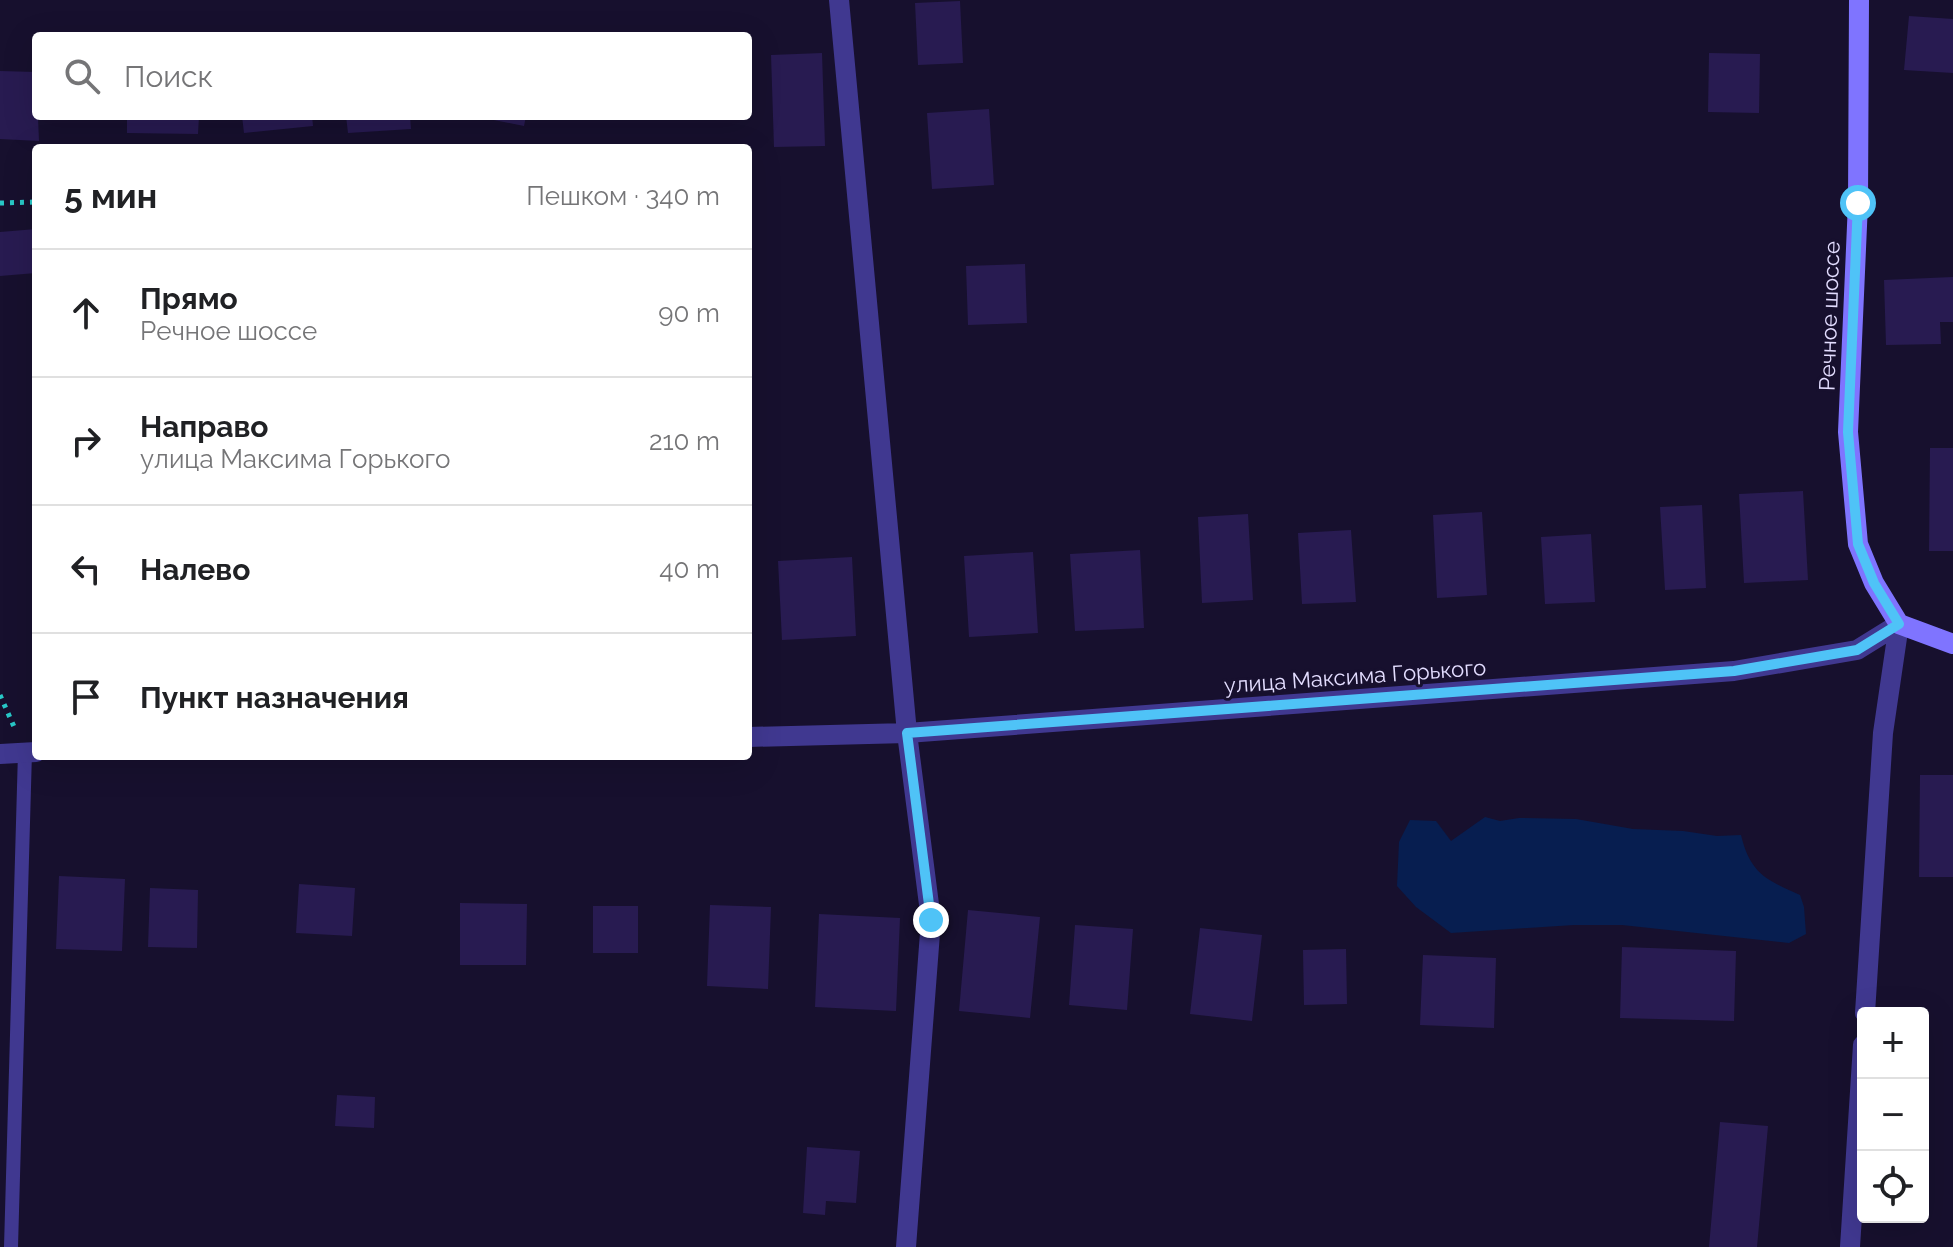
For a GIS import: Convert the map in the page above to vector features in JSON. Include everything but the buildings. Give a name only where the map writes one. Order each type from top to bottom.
[{"type":"street","points":[[839,0],[907,733],[931,920],[906,1247]]},
{"type":"street","name":"Речное шоссе","points":[[1859,0],[1858,203],[1848,432],[1858,544],[1874,583],[1899,624]]},
{"type":"street","points":[[1865,1007],[1883,733],[1899,624],[1953,644]]},
{"type":"street","name":"улица Максима Горького","points":[[752,737],[907,733],[1734,671],[1857,650],[1899,624]]},
{"type":"street","points":[[0,754],[31,752]]},
{"type":"street","points":[[1850,1247],[1861,1079]]},
{"type":"lane","points":[[11,1247],[31,752]]},
{"type":"path","points":[[0,203],[32,202]]},
{"type":"path","points":[[0,695],[31,752]]},
{"type":"water","points":[[1485,817],[1500,821],[1519,818],[1576,819],[1633,829],[1741,835],[1749,858],[1761,874],[1800,895],[1806,934],[1789,943],[1622,925],[1451,933],[1416,907],[1397,886],[1399,842],[1410,820],[1436,821],[1451,841]]},
{"type":"route","points":[[931,920],[907,733],[1734,671],[1857,650],[1899,624],[1874,583],[1858,544],[1848,432],[1858,203]]}]
